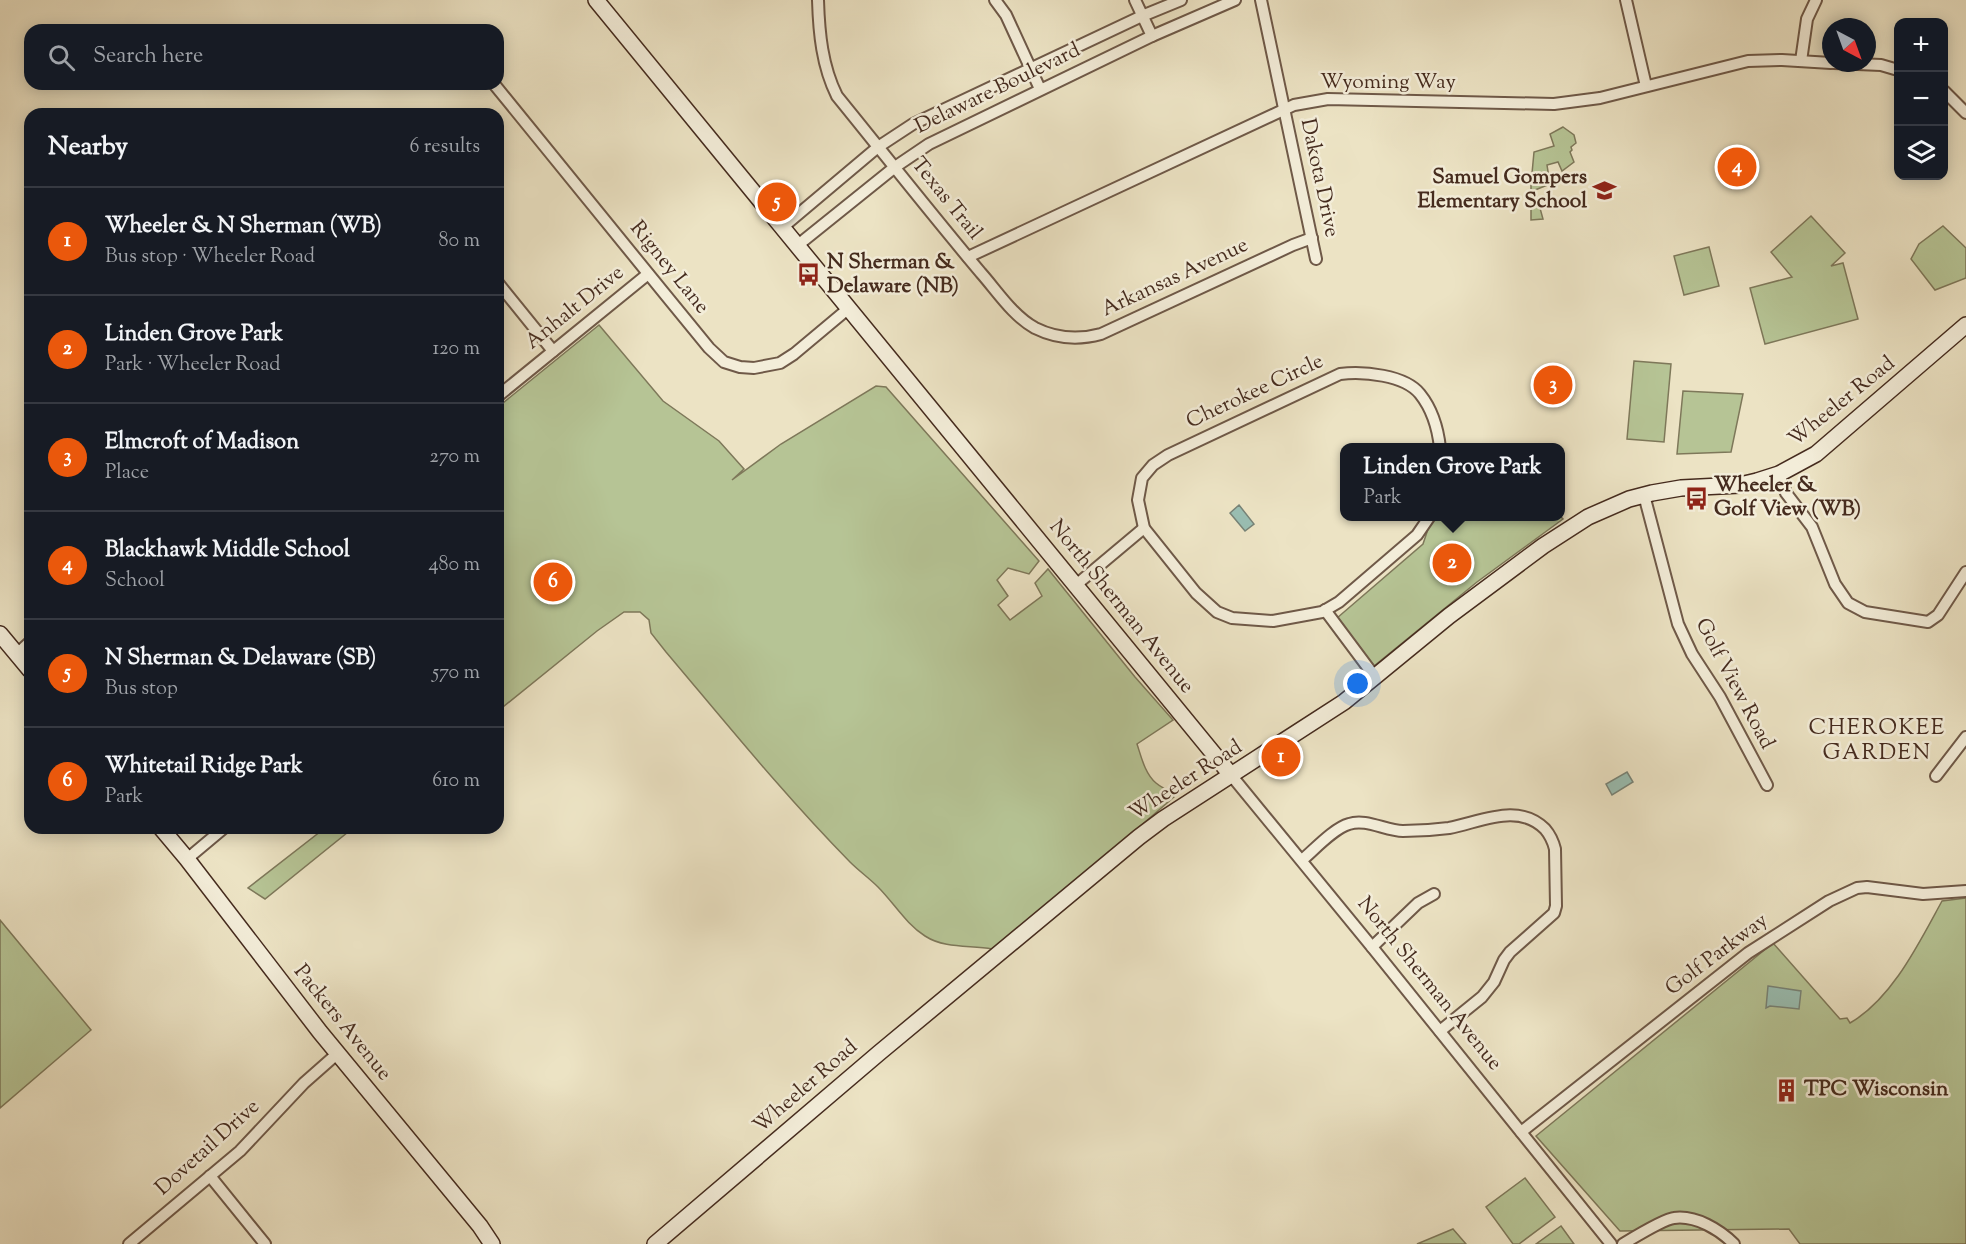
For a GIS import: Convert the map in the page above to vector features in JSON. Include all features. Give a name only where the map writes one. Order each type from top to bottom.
[{"type":"street","name":"North Sherman Avenue","points":[[596,0],[1302,860],[1611,1244]]},
{"type":"street","name":"Texas Trail","points":[[818,0],[822,50],[829,80],[837,96],[1015,311],[1033,327],[1052,334]]},
{"type":"street","points":[[995,0],[1006,15],[1040,89]]},
{"type":"street","points":[[1135,0],[1152,36]]},
{"type":"street","name":"Delaware Boulevard","points":[[783,227],[878,147],[913,124],[1142,16],[1181,0]]},
{"type":"street","name":"Delaware Boulevard","points":[[798,245],[895,167],[929,144],[1152,36],[1235,0]]},
{"type":"street","name":"Dakota Drive","points":[[1262,0],[1316,259]]},
{"type":"street","points":[[1626,0],[1646,86]]},
{"type":"street","points":[[1801,61],[1807,19],[1816,0]]},
{"type":"street","name":"Wyoming Way","points":[[968,257],[1294,105],[1328,99],[1554,104],[1593,99],[1748,61],[1822,62]]},
{"type":"street","name":"Wyoming Way","points":[[1876,65],[1894,69]]},
{"type":"street","name":"Rigney Lane","points":[[499,90],[709,348],[724,362],[740,367],[761,368],[780,363],[849,308]]},
{"type":"street","points":[[1948,95],[1966,113]]},
{"type":"street","name":"Arkansas Avenue","points":[[1052,334],[1070,338],[1101,334],[1312,238]]},
{"type":"street","name":"Anhalt Drive","points":[[504,391],[648,273]]},
{"type":"street","points":[[504,290],[553,351]]},
{"type":"street","name":"Wheeler Road","points":[[655,1244],[1138,837],[1162,819],[1344,702],[1449,616],[1563,532],[1607,507],[1644,495],[1681,488],[1740,485],[1779,474],[1816,454],[1966,325]]},
{"type":"street","name":"Cherokee Circle","points":[[1426,521],[1416,535],[1339,602],[1325,610],[1273,621],[1232,618],[1217,612],[1196,592],[1144,528],[1138,501],[1142,478],[1153,465],[1168,455],[1340,374],[1354,372],[1380,375],[1407,384],[1420,393],[1432,414],[1440,443]]},
{"type":"street","points":[[1779,474],[1786,493],[1818,537],[1840,594],[1854,607],[1865,612],[1929,622],[1938,615],[1966,572]]},
{"type":"street","name":"Golf View Road","points":[[1644,495],[1678,624],[1692,654],[1715,689],[1767,785]]},
{"type":"street","points":[[1076,585],[1144,528]]},
{"type":"street","points":[[1325,610],[1375,677]]},
{"type":"street","points":[[0,634],[24,663]]},
{"type":"street","points":[[17,654],[24,648]]},
{"type":"street","points":[[1936,776],[1966,737]]},
{"type":"street","points":[[1302,860],[1342,827],[1353,823],[1400,831],[1445,828],[1486,818],[1512,815],[1536,821],[1553,841],[1556,906],[1552,916],[1510,952],[1488,991],[1440,1031]]},
{"type":"street","name":"Packers Avenue","points":[[165,834],[492,1244]]},
{"type":"street","points":[[187,859],[217,834]]},
{"type":"street","name":"Golf Parkway","points":[[1521,1132],[1764,941],[1833,899],[1857,888],[1867,887],[1923,894],[1966,891]]},
{"type":"street","points":[[1372,946],[1418,903],[1434,894]]},
{"type":"street","name":"Dovetail Drive","points":[[129,1244],[240,1152],[304,1083],[338,1053]]},
{"type":"street","points":[[210,1176],[265,1244]]},
{"type":"street","points":[[1623,1244],[1674,1218],[1695,1220],[1723,1233],[1734,1244]]},
{"type":"green space","points":[[1563,127],[1574,135],[1576,143],[1571,147],[1570,152],[1574,162],[1562,171],[1558,162],[1547,165],[1550,184],[1535,190],[1543,219],[1531,220],[1534,152],[1554,146],[1550,134]]},
{"type":"green space","points":[[1811,216],[1845,253],[1831,266],[1843,263],[1858,319],[1765,344],[1750,288],[1792,277],[1771,252]]},
{"type":"green space","points":[[1943,226],[1966,248],[1966,278],[1935,290],[1911,259],[1919,244]]},
{"type":"green space","points":[[1709,247],[1719,286],[1684,295],[1674,256]]},
{"type":"green space","points":[[599,325],[663,401],[719,441],[744,469],[732,480],[781,444],[876,386],[886,387],[1039,561],[1029,574],[1008,568],[997,580],[1008,596],[998,605],[1010,620],[1042,596],[1035,583],[1048,569],[1135,677],[1173,720],[1137,744],[1149,775],[1174,797],[1013,936],[992,949],[958,946],[933,940],[918,931],[878,887],[826,837],[756,759],[666,652],[651,633],[649,620],[640,612],[624,612],[504,706],[504,402]]},
{"type":"green space","points":[[1634,361],[1671,364],[1664,442],[1627,439]]},
{"type":"green space","points":[[1683,391],[1743,394],[1731,452],[1677,454]]},
{"type":"green space","points":[[1431,521],[1560,521],[1477,582],[1374,666],[1337,618],[1423,544]]},
{"type":"green space","points":[[317,834],[346,834],[265,899],[248,888]]},
{"type":"green space","name":"TPC Wisconsin","points":[[1966,898],[1966,1244],[1800,1244],[1789,1229],[1620,1231],[1536,1136],[1773,943],[1840,1019],[1847,1018],[1850,1023],[1865,1013],[1892,985],[1914,952],[1942,901]]},
{"type":"green space","points":[[0,920],[91,1030],[0,1108]]},
{"type":"green space","points":[[1525,1178],[1555,1217],[1519,1244],[1513,1244],[1486,1207]]},
{"type":"green space","points":[[1561,1226],[1574,1244],[1536,1244]]},
{"type":"green space","points":[[1453,1229],[1466,1244],[1417,1244]]},
{"type":"water","points":[[1239,505],[1254,524],[1245,531],[1230,513]]},
{"type":"water","points":[[1627,772],[1633,782],[1612,795],[1606,784]]},
{"type":"water","points":[[1768,986],[1801,991],[1799,1009],[1770,1006],[1766,1008]]},
{"type":"place","name":"Blackhawk Middle School","points":[[1737,167]]},
{"type":"place","name":"Samuel Gompers Elementary School","points":[[1605,190]]},
{"type":"place","name":"N Sherman & Delaware (SB)","points":[[777,202]]},
{"type":"place","name":"N Sherman & Delaware (NB)","points":[[809,275]]},
{"type":"place","name":"Elmcroft of Madison","points":[[1553,385]]},
{"type":"place","name":"Wheeler & Golf View (WB)","points":[[1696,498]]},
{"type":"place","name":"Linden Grove Park","points":[[1452,563]]},
{"type":"place","name":"Whitetail Ridge Park","points":[[553,582]]},
{"type":"place","name":"Wheeler & N Sherman (WB)","points":[[1281,757]]},
{"type":"place","name":"TPC Wisconsin","points":[[1786,1090]]},
{"type":"district","name":"CHEROKEE GARDEN","points":[[1877,742]]}]
